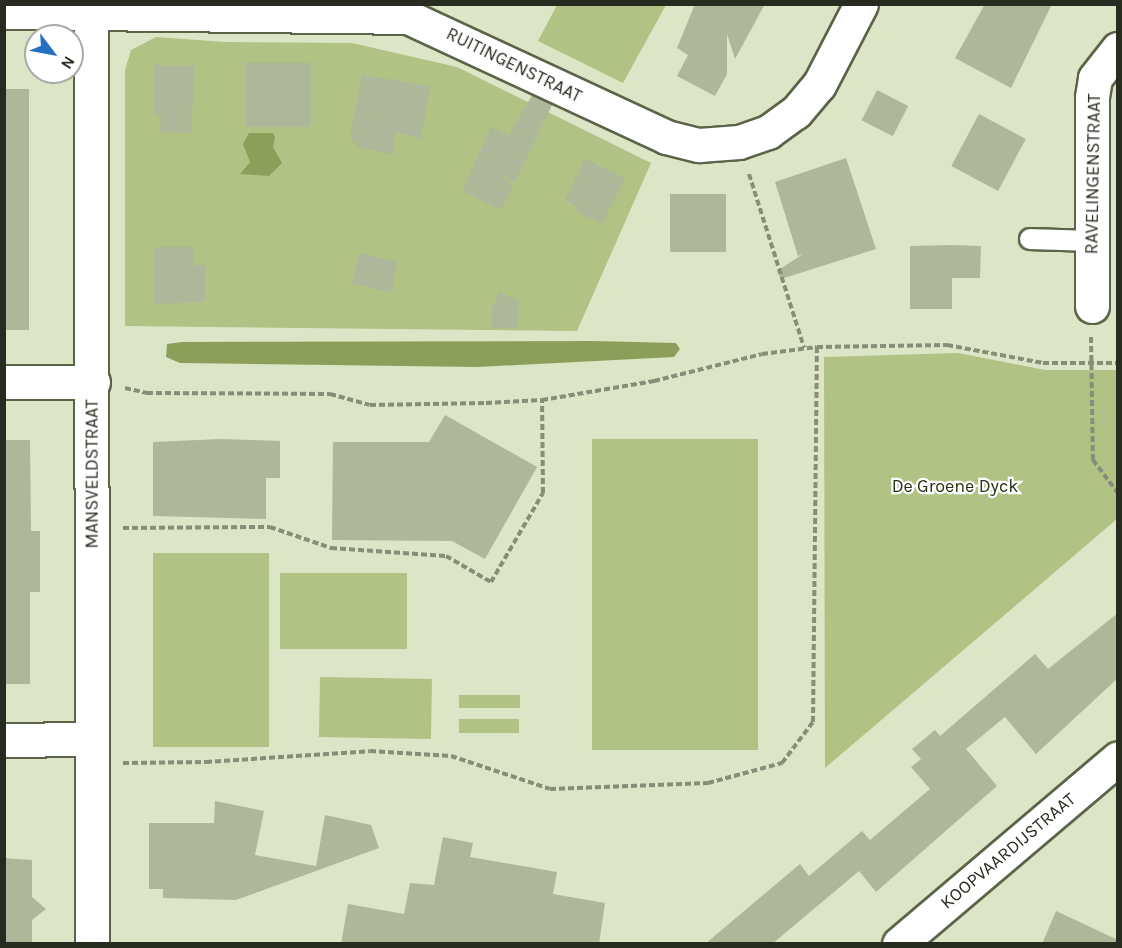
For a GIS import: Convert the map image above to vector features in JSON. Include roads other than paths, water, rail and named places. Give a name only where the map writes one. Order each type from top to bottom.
[{"type":"street","name":"RUITINGENSTRAAT","points":[[4,12],[91,8],[438,16],[666,137],[699,145],[738,142],[768,132],[796,112],[819,85],[861,4]]},
{"type":"street","name":"MANSVELDSTRAAT","points":[[91,8],[106,385],[92,528],[92,944]]},
{"type":"street","name":"RAVELINGENSTRAAT","points":[[1092,306],[1092,97],[1095,78],[1118,49]]},
{"type":"street","points":[[4,382],[106,385]]},
{"type":"street","points":[[4,740],[92,750]]},
{"type":"street","name":"KOOPVAARDIJSTRAAT","points":[[899,944],[1118,758]]},
{"type":"lane","points":[[1030,239],[1092,241]]},
{"type":"park label","name":"De Groene Dyck","points":[[955,486]]}]
